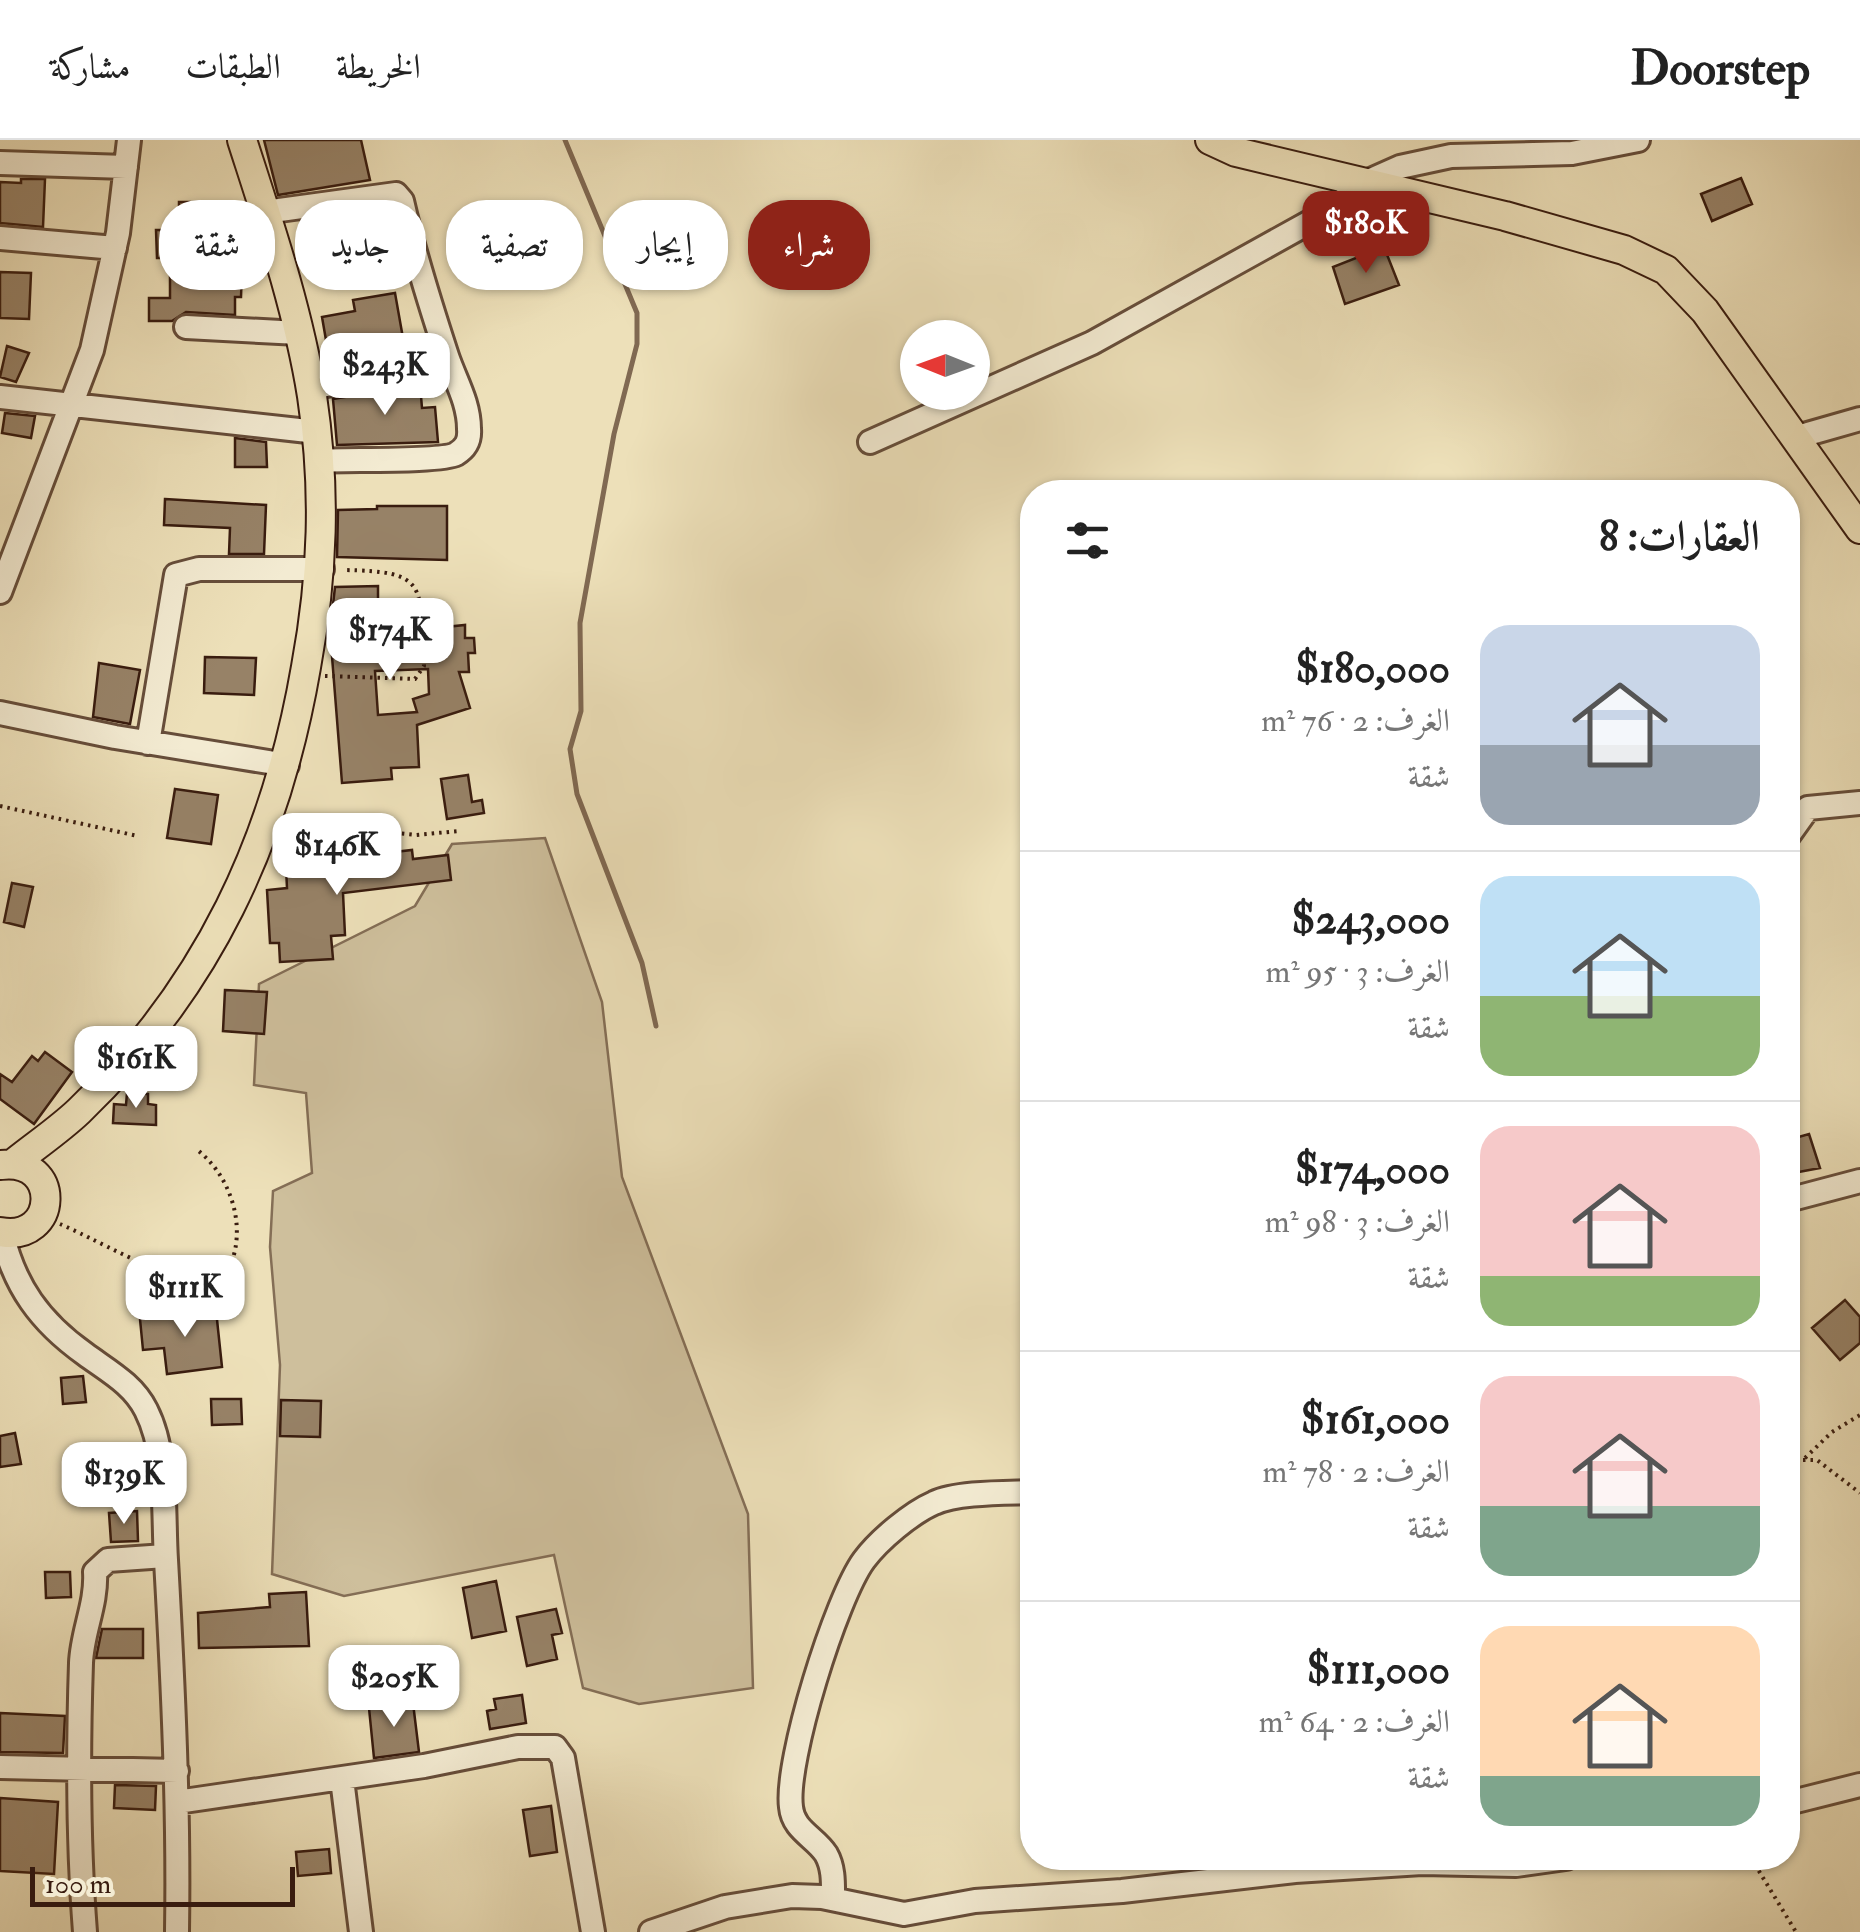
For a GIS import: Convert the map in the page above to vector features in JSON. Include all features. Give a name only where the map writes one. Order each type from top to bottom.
[{"type":"main road","points":[[242,140],[262,200]]},
{"type":"main road","points":[[1210,140],[1236,152],[1505,216],[1650,260],[1685,286],[1860,529]]},
{"type":"main road","points":[[7,1164],[78,1112],[148,1035],[199,964],[239,892],[287,765],[322,569],[318,461],[310,388],[275,245]]},
{"type":"main road","points":[[42,1182],[78,1112]]},
{"type":"main road","points":[[7,1164],[36,1172],[46,1193],[17,1228]]},
{"type":"street","points":[[0,592],[74,406],[92,350],[115,248],[129,140]]},
{"type":"street","points":[[870,442],[1108,335],[1328,212],[1364,183],[1434,158],[1572,153],[1638,140]]},
{"type":"street","points":[[0,163],[126,167]]},
{"type":"street","points":[[275,211],[396,194],[402,201],[414,255],[466,403],[470,426],[465,448],[440,460],[393,457],[318,461]]},
{"type":"street","points":[[0,238],[115,248]]},
{"type":"street","points":[[186,326],[299,333]]},
{"type":"street","points":[[310,388],[450,362]]},
{"type":"street","points":[[0,397],[316,432]]},
{"type":"street","points":[[1797,437],[1860,419]]},
{"type":"street","points":[[148,742],[176,576],[199,569],[322,569]]},
{"type":"street","points":[[0,713],[287,765]]},
{"type":"street","points":[[1800,819],[1808,808],[1860,804]]},
{"type":"street","points":[[1800,1197],[1860,1181]]},
{"type":"street","points":[[17,1228],[16,1283],[81,1352],[122,1380],[147,1412],[158,1448],[176,1771],[177,1932]]},
{"type":"street","points":[[833,1899],[831,1865],[826,1854],[800,1829],[793,1816],[791,1795],[817,1678],[852,1582],[866,1557],[937,1501],[1020,1493]]},
{"type":"street","points":[[85,1932],[81,1656],[94,1604],[95,1572],[108,1560],[165,1556]]},
{"type":"street","points":[[177,1802],[342,1779],[518,1747],[554,1747],[563,1758],[593,1932]]},
{"type":"street","points":[[0,1767],[176,1771]]},
{"type":"street","points":[[342,1779],[362,1932]]},
{"type":"street","points":[[1800,1800],[1860,1785]]},
{"type":"street","points":[[651,1932],[724,1907],[792,1896],[833,1899],[904,1914],[941,1905],[1122,1891],[1261,1870]]},
{"type":"path","points":[[305,676],[406,679],[415,678],[424,666],[418,594],[412,581],[404,574],[322,569]]},
{"type":"path","points":[[0,806],[138,836]]},
{"type":"path","points":[[270,818],[404,834],[459,830]]},
{"type":"path","points":[[17,1228],[172,1276],[196,1280],[213,1275],[233,1258],[237,1227],[220,1172],[196,1149]]},
{"type":"path","points":[[1806,1458],[1832,1432],[1860,1415]]},
{"type":"path","points":[[1800,1459],[1824,1465],[1860,1493]]},
{"type":"path","points":[[1758,1870],[1796,1932]]},
{"type":"shaded area","points":[[545,838],[602,1002],[622,1177],[748,1514],[753,1688],[639,1704],[583,1688],[554,1555],[344,1596],[272,1574],[280,1365],[270,1247],[273,1191],[312,1173],[306,1093],[254,1085],[259,984],[415,906],[452,844]]},
{"type":"building","points":[[264,140],[361,140],[370,180],[278,195]]},
{"type":"building","points":[[1741,178],[1752,204],[1712,221],[1701,194]]},
{"type":"building","points":[[21,179],[45,179],[43,227],[0,223],[0,182],[21,183]]},
{"type":"building","points":[[159,230],[159,258],[157,258]]},
{"type":"building","points":[[1384,247],[1399,285],[1345,304],[1333,267]]},
{"type":"building","points":[[0,272],[31,273],[29,319],[0,318]]},
{"type":"building","points":[[170,290],[241,290],[241,297],[235,297],[235,315],[186,312],[172,321],[149,321],[149,298],[170,298]]},
{"type":"building","points":[[395,293],[406,355],[331,369],[322,317],[355,311],[353,300]]},
{"type":"building","points":[[7,346],[29,353],[16,382],[0,377]]},
{"type":"building","points":[[420,384],[422,408],[435,407],[438,442],[337,445],[333,399]]},
{"type":"building","points":[[5,413],[35,416],[31,438],[2,433]]},
{"type":"building","points":[[235,438],[266,442],[267,467],[235,467]]},
{"type":"building","points":[[165,499],[266,505],[264,554],[229,554],[230,528],[164,525]]},
{"type":"building","points":[[447,506],[447,560],[337,557],[338,510]]},
{"type":"building","points":[[378,586],[378,601],[396,601],[397,632],[465,625],[465,638],[474,638],[475,653],[468,653],[469,672],[459,672],[470,708],[417,725],[419,767],[391,768],[392,779],[342,783],[330,631],[335,587]],"holes":[[[428,669],[429,694],[413,699],[417,712],[378,715],[375,671]]]},
{"type":"building","points":[[205,657],[256,658],[254,695],[204,693]]},
{"type":"building","points":[[99,663],[140,670],[130,724],[93,717]]},
{"type":"building","points":[[468,775],[472,802],[482,800],[484,813],[447,819],[441,779]]},
{"type":"building","points":[[175,789],[218,795],[211,844],[167,838]]},
{"type":"building","points":[[412,850],[413,859],[448,855],[451,880],[343,893],[345,935],[331,936],[333,959],[280,962],[279,943],[270,943],[267,890],[287,888],[286,867],[360,863],[359,856]]},
{"type":"building","points":[[12,883],[33,887],[24,927],[4,922]]},
{"type":"building","points":[[225,990],[267,992],[264,1034],[223,1031]]},
{"type":"building","points":[[45,1052],[72,1072],[34,1124],[0,1099],[0,1074],[12,1082],[32,1056],[38,1061]]},
{"type":"building","points":[[127,1093],[148,1094],[148,1104],[156,1105],[156,1125],[113,1123],[114,1104],[126,1105]]},
{"type":"building","points":[[1809,1134],[1820,1168],[1800,1172],[1800,1137]]},
{"type":"building","points":[[1845,1300],[1860,1317],[1860,1343],[1840,1360],[1812,1328]]},
{"type":"building","points":[[216,1310],[222,1367],[167,1374],[164,1348],[143,1350],[140,1319]]},
{"type":"building","points":[[83,1376],[86,1402],[63,1404],[61,1378]]},
{"type":"building","points":[[211,1399],[241,1399],[242,1424],[212,1425]]},
{"type":"building","points":[[281,1400],[321,1401],[320,1437],[280,1436]]},
{"type":"building","points":[[15,1433],[21,1464],[0,1467],[0,1436]]},
{"type":"building","points":[[124,1446],[127,1467],[88,1472],[85,1451]]},
{"type":"building","points":[[137,1511],[138,1541],[111,1542],[109,1513]]},
{"type":"building","points":[[45,1572],[70,1572],[71,1597],[46,1598]]},
{"type":"building","points":[[496,1581],[506,1631],[472,1638],[463,1588]]},
{"type":"building","points":[[306,1592],[309,1646],[199,1648],[198,1613],[270,1607],[269,1594]]},
{"type":"building","points":[[556,1609],[562,1633],[552,1635],[557,1659],[527,1666],[517,1617]]},
{"type":"building","points":[[102,1629],[143,1629],[143,1658],[96,1658]]},
{"type":"building","points":[[522,1695],[526,1723],[490,1729],[487,1711],[496,1709],[494,1699]]},
{"type":"building","points":[[413,1703],[419,1752],[374,1758],[369,1708]]},
{"type":"building","points":[[0,1713],[65,1716],[63,1753],[0,1752]]},
{"type":"building","points":[[115,1785],[156,1786],[155,1810],[114,1808]]},
{"type":"building","points":[[0,1798],[58,1802],[54,1874],[0,1871]]},
{"type":"building","points":[[551,1806],[557,1852],[530,1856],[523,1810]]},
{"type":"building","points":[[329,1849],[331,1873],[298,1876],[296,1852]]},
{"type":"waterway","points":[[565,140],[637,313],[637,344],[614,434],[580,623],[581,711],[570,749],[577,794],[642,963],[656,1026]]}]
